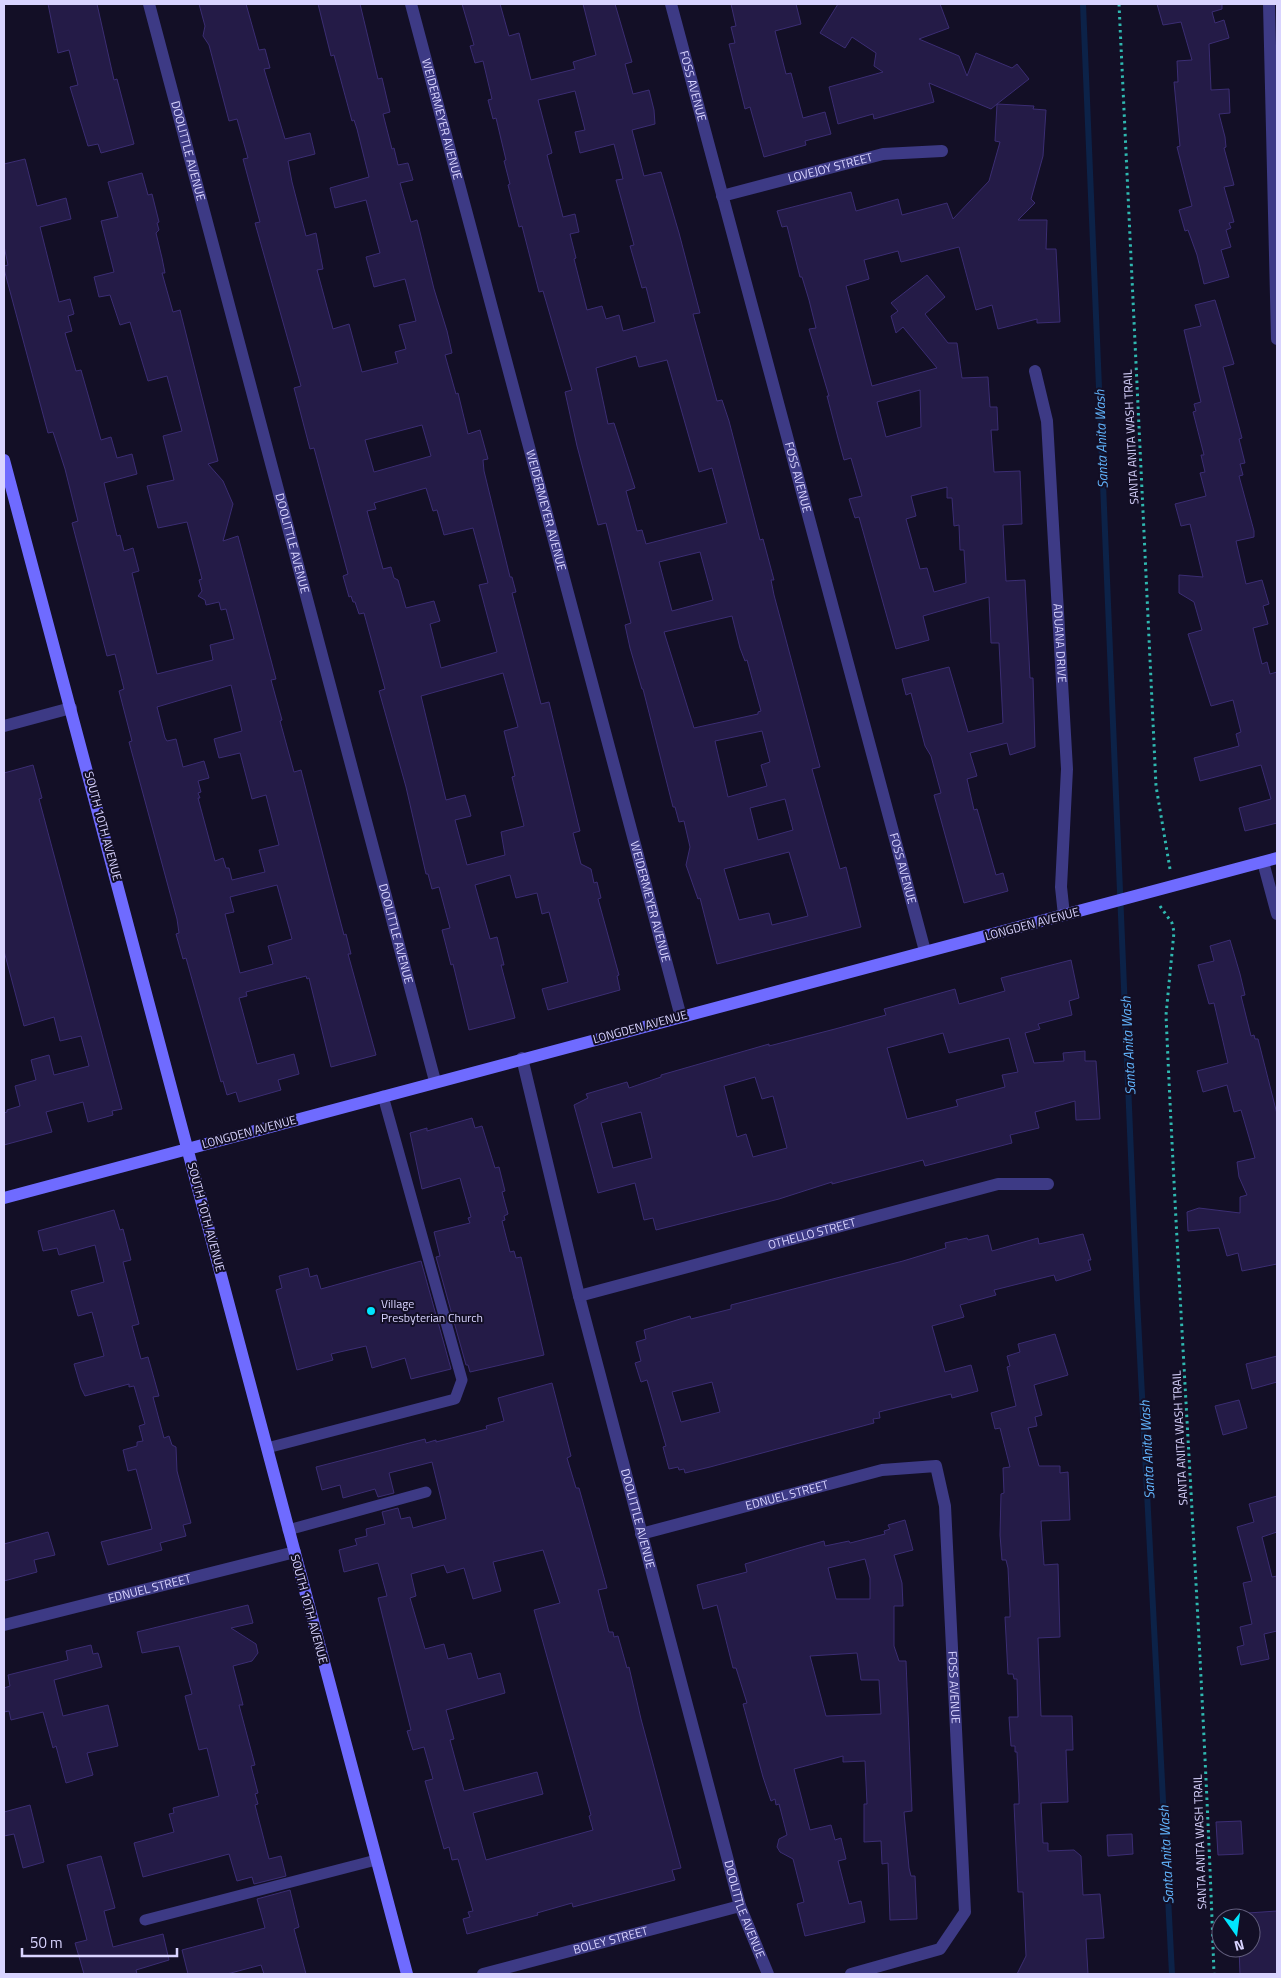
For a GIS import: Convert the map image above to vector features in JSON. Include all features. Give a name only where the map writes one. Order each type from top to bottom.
[{"type":"street","name":"DOOLITTLE AVENUE","points":[[148,4],[435,1081]]},
{"type":"street","name":"WEIDERMEYER AVENUE","points":[[411,4],[680,1017]]},
{"type":"street","name":"FOSS AVENUE","points":[[671,4],[925,951]]},
{"type":"street","points":[[1269,4],[1277,338]]},
{"type":"street","name":"LOVEJOY STREET","points":[[722,196],[883,154],[942,151]]},
{"type":"street","name":"ADUANA DRIVE","points":[[1035,372],[1047,421],[1067,759],[1061,887],[1064,915]]},
{"type":"street","name":"SOUTH 10TH AVENUE","points":[[5,468],[189,1148],[288,1530],[407,1974]]},
{"type":"street","points":[[4,726],[71,708]]},
{"type":"street","name":"LONGDEN AVENUE","points":[[4,1198],[435,1081],[1277,858]]},
{"type":"street","points":[[1263,862],[1277,914]]},
{"type":"street","name":"DOOLITTLE AVENUE","points":[[522,1058],[579,1296],[740,1906],[768,1974]]},
{"type":"street","name":"OTHELLO STREET","points":[[579,1296],[998,1184],[1048,1184]]},
{"type":"street","name":"FOSS AVENUE","points":[[851,1974],[940,1949],[965,1912],[945,1506],[936,1466]]},
{"type":"street","name":"EDNUEL STREET","points":[[641,1534],[882,1470],[936,1466]]},
{"type":"street","name":"EDNUEL STREET","points":[[4,1625],[295,1552]]},
{"type":"street","name":"BOLEY STREET","points":[[483,1974],[740,1906]]},
{"type":"lane","points":[[267,1448],[456,1399],[462,1380],[383,1096]]},
{"type":"lane","points":[[288,1530],[426,1492]]},
{"type":"lane","points":[[145,1920],[376,1860]]},
{"type":"path","name":"SANTA ANITA WASH TRAIL","points":[[1119,4],[1156,786],[1170,869]]},
{"type":"path","name":"SANTA ANITA WASH TRAIL","points":[[1160,905],[1172,923],[1174,932],[1166,1015],[1198,1642],[1207,1773],[1214,1974]]},
{"type":"building","points":[[48,4],[97,4],[114,80],[117,79],[134,144],[101,153],[98,144],[88,146],[70,87],[78,85],[69,50],[58,53]]},
{"type":"building","points":[[199,4],[246,4],[259,50],[265,49],[270,68],[264,69],[285,139],[310,133],[315,154],[288,161],[292,182],[306,236],[316,233],[323,269],[317,270],[333,329],[349,324],[362,372],[398,363],[395,352],[406,349],[399,325],[416,321],[405,279],[374,287],[366,257],[380,253],[366,200],[335,208],[330,188],[369,177],[357,129],[354,120],[352,121],[334,55],[331,56],[318,4],[360,4],[378,79],[382,78],[390,112],[383,114],[392,149],[394,148],[398,165],[408,163],[413,180],[400,183],[411,222],[417,220],[434,289],[447,331],[452,353],[445,355],[456,394],[458,393],[468,434],[480,430],[488,459],[483,460],[484,471],[510,577],[512,577],[516,592],[512,593],[541,704],[549,702],[580,831],[573,833],[581,864],[591,869],[594,883],[597,882],[601,898],[598,899],[619,975],[617,976],[620,990],[548,1010],[542,989],[568,982],[549,912],[542,914],[537,893],[516,898],[510,875],[475,885],[490,939],[497,937],[504,965],[501,965],[515,1018],[469,1030],[453,964],[451,965],[442,930],[450,928],[439,887],[432,889],[428,874],[426,874],[406,787],[379,691],[385,689],[364,613],[359,614],[355,602],[353,602],[351,596],[349,597],[343,576],[348,574],[314,448],[310,449],[294,388],[301,386],[255,223],[260,222],[243,159],[248,158],[237,119],[229,121],[209,45],[203,36],[205,26]],"holes":[[[422,425],[431,456],[374,472],[365,440]],[[426,488],[433,511],[437,510],[444,535],[473,528],[488,583],[479,585],[497,652],[441,668],[430,624],[440,621],[434,601],[406,608],[398,580],[394,578],[391,567],[383,569],[367,511],[376,509],[374,503]],[[503,673],[518,727],[504,731],[515,776],[512,777],[524,826],[501,832],[505,855],[467,865],[455,820],[471,816],[465,795],[446,800],[421,696]]]},
{"type":"building","points":[[462,4],[500,4],[509,36],[519,33],[531,80],[575,69],[573,62],[596,55],[583,4],[615,4],[632,62],[625,64],[633,94],[649,90],[654,110],[655,124],[632,130],[644,176],[661,172],[679,233],[700,313],[693,314],[717,401],[722,400],[729,421],[760,540],[763,539],[774,580],[771,580],[774,595],[820,767],[812,769],[840,869],[846,867],[861,927],[717,964],[700,898],[698,899],[686,865],[690,847],[684,821],[679,822],[675,807],[673,807],[643,689],[630,648],[625,625],[631,623],[606,523],[598,525],[577,446],[565,392],[572,390],[543,291],[539,292],[522,226],[519,227],[508,185],[510,184],[504,161],[506,160],[496,118],[493,119],[488,100],[492,99],[483,61],[475,63],[470,46],[474,45]],"holes":[[[575,91],[585,130],[575,132],[580,153],[614,144],[623,179],[616,180],[634,245],[630,246],[642,288],[646,287],[655,322],[623,331],[619,315],[606,319],[602,306],[587,310],[574,259],[576,258],[570,234],[579,232],[575,214],[563,217],[547,155],[552,153],[538,100]],[[636,356],[639,367],[667,360],[699,472],[712,468],[727,523],[646,544],[642,530],[637,531],[626,491],[635,488],[614,423],[608,424],[596,368]],[[700,552],[713,600],[672,611],[659,562]],[[732,616],[740,648],[745,661],[747,660],[761,711],[758,714],[694,728],[664,632]],[[762,731],[770,762],[761,765],[767,786],[728,797],[715,741]],[[785,799],[793,830],[758,840],[750,808]],[[789,852],[808,916],[772,925],[769,913],[739,920],[724,869]]]},
{"type":"building","points":[[731,4],[796,4],[801,24],[775,31],[786,74],[791,73],[803,118],[825,112],[831,134],[805,141],[806,145],[764,157],[750,107],[745,109],[729,44],[735,43],[731,27],[736,26]]},
{"type":"building","points":[[838,4],[940,4],[949,28],[919,39],[959,56],[967,76],[976,53],[1012,68],[1017,64],[1029,79],[991,109],[929,83],[934,102],[874,119],[873,114],[838,124],[829,87],[883,72],[874,66],[876,53],[852,37],[845,48],[820,33]]},
{"type":"building","points":[[1157,4],[1222,4],[1222,9],[1212,12],[1215,23],[1224,20],[1229,38],[1209,44],[1211,90],[1229,89],[1230,113],[1219,114],[1225,137],[1226,147],[1224,148],[1234,185],[1224,187],[1234,222],[1229,223],[1231,228],[1226,230],[1231,247],[1221,250],[1229,277],[1204,284],[1197,255],[1188,230],[1185,231],[1179,210],[1192,206],[1177,147],[1180,146],[1174,82],[1178,82],[1177,61],[1192,60],[1181,22],[1163,25]]},
{"type":"building","points":[[997,104],[1034,106],[1033,109],[1046,110],[1043,156],[1031,199],[1035,203],[1018,220],[1047,220],[1046,249],[1056,249],[1060,322],[1037,323],[1037,319],[998,329],[992,305],[976,310],[959,247],[901,262],[898,251],[864,260],[869,279],[846,286],[872,386],[937,368],[903,327],[896,333],[891,316],[898,311],[891,303],[927,275],[945,297],[925,314],[948,343],[957,343],[962,378],[988,377],[990,407],[997,407],[998,430],[991,430],[994,472],[1020,471],[1022,524],[1003,525],[1006,581],[1025,580],[1030,678],[1033,678],[1035,747],[1010,755],[1007,743],[970,753],[977,776],[967,779],[974,810],[977,809],[996,875],[1003,873],[1008,891],[964,903],[934,795],[941,793],[931,756],[925,746],[911,693],[906,695],[902,679],[949,667],[968,732],[1003,723],[999,643],[991,643],[989,597],[923,616],[929,640],[896,649],[859,517],[855,518],[849,499],[862,496],[851,458],[844,460],[838,438],[827,396],[829,396],[809,329],[816,328],[809,300],[802,277],[800,277],[787,226],[782,227],[777,211],[851,192],[856,211],[898,199],[902,215],[947,203],[953,219],[989,181],[1000,142],[995,141]],"holes":[[[920,390],[921,427],[886,437],[877,402]],[[947,487],[947,498],[952,498],[954,526],[959,525],[960,550],[964,550],[966,583],[934,592],[927,568],[920,569],[906,519],[916,516],[911,496]]]},
{"type":"building","points":[[25,159],[37,206],[66,198],[71,219],[40,227],[59,302],[70,299],[74,314],[68,316],[72,331],[65,333],[76,371],[81,370],[101,440],[111,437],[117,458],[132,454],[137,474],[104,483],[117,536],[120,535],[124,551],[133,548],[139,571],[132,573],[157,674],[213,660],[210,645],[234,639],[226,609],[221,610],[219,602],[206,605],[205,600],[198,596],[202,591],[199,580],[202,579],[187,522],[158,528],[147,486],[174,480],[163,436],[182,431],[167,376],[148,381],[130,322],[120,325],[110,295],[99,297],[94,277],[114,272],[101,221],[118,217],[108,182],[142,173],[148,195],[152,194],[159,222],[157,223],[159,230],[156,233],[165,273],[162,273],[173,312],[180,310],[218,461],[208,464],[223,481],[233,504],[223,541],[238,536],[276,679],[271,680],[282,720],[280,721],[294,772],[301,770],[344,935],[346,934],[351,954],[348,954],[376,1055],[331,1067],[309,978],[307,979],[306,976],[246,992],[247,996],[239,998],[257,1064],[294,1054],[299,1074],[278,1080],[281,1090],[239,1102],[236,1092],[227,1095],[223,1081],[221,1082],[186,958],[183,959],[176,934],[179,933],[177,919],[129,742],[132,741],[119,691],[124,689],[115,654],[107,656],[72,523],[78,521],[65,469],[53,432],[48,433],[4,269],[4,266],[8,265],[4,246],[4,164]],"holes":[[[231,685],[242,731],[214,739],[219,758],[240,753],[252,799],[266,795],[279,845],[259,850],[265,872],[232,880],[229,868],[226,868],[223,858],[215,861],[198,798],[200,798],[198,793],[201,792],[198,781],[209,778],[204,761],[183,767],[176,739],[167,741],[165,738],[157,707]],[[277,885],[292,939],[268,946],[273,964],[240,973],[225,914],[234,912],[230,897]]]},
{"type":"building","points":[[1215,300],[1234,364],[1223,367],[1242,438],[1239,439],[1245,463],[1240,464],[1243,475],[1239,476],[1254,531],[1254,537],[1236,541],[1246,584],[1262,580],[1269,604],[1263,606],[1268,624],[1253,628],[1262,664],[1267,662],[1270,674],[1277,672],[1277,823],[1245,831],[1239,808],[1271,799],[1261,765],[1200,781],[1194,758],[1239,746],[1236,734],[1241,732],[1233,700],[1211,706],[1188,634],[1202,630],[1194,602],[1179,593],[1179,575],[1203,577],[1190,524],[1181,526],[1175,504],[1206,496],[1200,473],[1205,472],[1201,455],[1204,455],[1193,412],[1196,411],[1194,404],[1201,402],[1184,330],[1201,326],[1195,305]]},
{"type":"building","points":[[33,765],[42,798],[39,799],[122,1109],[112,1111],[113,1115],[88,1122],[83,1102],[46,1112],[52,1132],[4,1145],[4,1113],[7,1110],[20,1106],[15,1086],[36,1080],[31,1060],[49,1055],[54,1075],[89,1066],[81,1036],[60,1041],[54,1017],[24,1026],[4,951],[4,773]]},
{"type":"building","points":[[1230,940],[1245,995],[1241,996],[1251,1036],[1254,1035],[1255,1039],[1258,1039],[1277,1114],[1277,1264],[1242,1271],[1238,1253],[1227,1256],[1219,1228],[1188,1231],[1187,1212],[1199,1208],[1240,1213],[1240,1197],[1247,1195],[1239,1177],[1237,1162],[1255,1158],[1241,1110],[1234,1112],[1227,1085],[1203,1092],[1197,1071],[1228,1063],[1214,1003],[1209,1004],[1198,965],[1214,961],[1210,946]]},
{"type":"building","points":[[1071,960],[1079,998],[1069,1001],[1072,1015],[1038,1024],[1040,1029],[1025,1033],[1034,1063],[1064,1061],[1063,1053],[1085,1051],[1085,1061],[1096,1061],[1100,1119],[1076,1120],[1075,1101],[1035,1112],[1039,1128],[1010,1135],[1012,1143],[925,1166],[923,1160],[832,1184],[832,1182],[779,1199],[656,1230],[653,1218],[644,1220],[635,1183],[598,1193],[574,1105],[588,1098],[586,1094],[627,1082],[629,1088],[661,1077],[661,1075],[769,1044],[769,1046],[886,1015],[884,1009],[955,989],[959,1004],[1005,991],[1001,978]],"holes":[[[943,1033],[949,1053],[1009,1038],[1018,1072],[1002,1075],[1005,1087],[956,1100],[958,1106],[907,1119],[887,1048]],[[755,1077],[762,1099],[773,1096],[787,1148],[753,1157],[746,1134],[737,1137],[724,1086]],[[641,1112],[652,1158],[613,1168],[601,1123]]]},
{"type":"building","points":[[472,1118],[475,1128],[482,1126],[495,1168],[499,1167],[505,1191],[502,1192],[508,1214],[504,1216],[505,1220],[502,1221],[510,1252],[514,1251],[516,1258],[521,1257],[544,1355],[470,1372],[468,1365],[466,1365],[436,1257],[440,1256],[434,1232],[470,1223],[468,1218],[471,1217],[460,1178],[422,1189],[410,1133],[427,1128],[427,1131]]},
{"type":"building","points":[[114,1210],[120,1230],[123,1229],[131,1260],[123,1262],[139,1324],[132,1326],[141,1359],[148,1357],[159,1396],[153,1397],[164,1438],[169,1436],[172,1445],[176,1447],[177,1471],[191,1523],[183,1525],[186,1536],[160,1543],[162,1550],[108,1565],[101,1542],[152,1529],[136,1469],[128,1471],[123,1450],[137,1446],[137,1442],[143,1441],[139,1426],[145,1424],[134,1386],[129,1387],[129,1384],[85,1396],[74,1364],[104,1356],[92,1312],[78,1316],[71,1291],[104,1282],[95,1245],[59,1255],[57,1248],[43,1251],[38,1231]]},
{"type":"building","points":[[1083,1234],[1091,1260],[1088,1260],[1091,1270],[1056,1281],[1054,1275],[994,1290],[996,1295],[960,1305],[964,1317],[932,1326],[945,1372],[971,1365],[978,1391],[952,1398],[951,1394],[879,1412],[880,1418],[873,1419],[874,1423],[710,1467],[685,1473],[684,1469],[679,1470],[678,1467],[669,1469],[663,1447],[666,1446],[647,1380],[641,1382],[635,1363],[641,1361],[636,1342],[646,1339],[644,1330],[690,1316],[691,1319],[731,1309],[731,1305],[903,1261],[946,1248],[945,1243],[967,1238],[968,1240],[988,1235],[992,1251],[1038,1238],[1039,1244]],"holes":[[[712,1382],[720,1412],[681,1422],[672,1392]]]},
{"type":"building","points":[[421,1261],[451,1369],[411,1379],[405,1358],[372,1368],[366,1346],[331,1354],[333,1360],[297,1370],[276,1290],[282,1288],[279,1276],[308,1268],[310,1277],[317,1275],[321,1289]]},
{"type":"building","points":[[1055,1334],[1068,1375],[1034,1385],[1042,1415],[1035,1417],[1037,1426],[1028,1428],[1039,1466],[1060,1466],[1060,1473],[1068,1472],[1070,1520],[1041,1521],[1044,1565],[1058,1564],[1060,1637],[1038,1638],[1041,1716],[1072,1716],[1073,1750],[1066,1750],[1068,1802],[1041,1803],[1043,1843],[1048,1843],[1048,1851],[1074,1850],[1081,1856],[1083,1895],[1100,1894],[1104,1938],[1086,1939],[1088,1974],[1017,1974],[1026,1956],[1023,1892],[1018,1892],[1014,1804],[1019,1804],[1017,1752],[1015,1752],[1015,1746],[1011,1746],[1009,1717],[1018,1717],[1017,1679],[1014,1679],[1013,1674],[1008,1674],[1005,1617],[1010,1617],[1008,1568],[1006,1560],[1002,1560],[1000,1535],[1001,1494],[1004,1493],[1003,1468],[1010,1467],[1000,1428],[995,1429],[991,1413],[1016,1406],[1007,1367],[1010,1366],[1007,1356],[1020,1352],[1018,1344]]},
{"type":"building","points":[[1277,1356],[1277,1382],[1252,1389],[1246,1364]]},
{"type":"building","points":[[552,1383],[571,1456],[567,1458],[576,1488],[579,1488],[607,1588],[598,1590],[609,1632],[613,1632],[614,1637],[618,1636],[627,1668],[629,1667],[681,1868],[672,1870],[675,1880],[573,1907],[572,1903],[537,1913],[538,1915],[467,1934],[463,1919],[470,1917],[468,1912],[473,1911],[458,1859],[452,1860],[449,1847],[444,1849],[425,1781],[433,1779],[424,1747],[413,1750],[407,1731],[411,1730],[378,1598],[387,1596],[378,1563],[344,1572],[339,1550],[357,1545],[355,1539],[367,1536],[366,1529],[385,1524],[382,1512],[398,1508],[401,1519],[410,1517],[413,1528],[446,1519],[432,1462],[389,1473],[394,1493],[378,1497],[375,1489],[343,1498],[340,1485],[322,1490],[316,1467],[425,1439],[426,1443],[436,1440],[436,1442],[487,1429],[486,1426],[504,1421],[498,1398]],"holes":[[[543,1550],[560,1603],[534,1610],[591,1815],[589,1816],[593,1830],[486,1860],[473,1813],[543,1794],[537,1772],[464,1791],[450,1740],[454,1739],[446,1710],[505,1693],[500,1673],[478,1679],[471,1653],[448,1659],[444,1644],[425,1649],[410,1598],[416,1596],[411,1574],[444,1565],[447,1573],[464,1568],[473,1599],[501,1591],[493,1562]]]},
{"type":"building","points":[[1239,1400],[1247,1428],[1223,1435],[1215,1406]]},
{"type":"building","points":[[1277,1496],[1277,1532],[1262,1537],[1272,1577],[1277,1576],[1277,1631],[1264,1634],[1269,1659],[1241,1665],[1237,1647],[1244,1645],[1240,1627],[1252,1624],[1243,1583],[1252,1581],[1237,1527],[1254,1522],[1249,1504]]},
{"type":"building","points":[[905,1520],[913,1550],[894,1555],[902,1583],[903,1606],[894,1606],[894,1646],[899,1661],[906,1661],[912,1811],[904,1812],[909,1868],[911,1876],[915,1876],[917,1919],[890,1920],[888,1863],[882,1864],[881,1841],[864,1842],[864,1804],[867,1804],[865,1761],[843,1762],[843,1756],[794,1769],[810,1830],[831,1825],[835,1840],[841,1838],[846,1859],[838,1861],[849,1904],[861,1901],[865,1922],[805,1936],[797,1904],[804,1902],[793,1859],[780,1852],[777,1847],[779,1839],[787,1835],[779,1804],[776,1805],[775,1799],[771,1801],[763,1777],[743,1704],[747,1703],[736,1668],[733,1668],[717,1605],[703,1609],[697,1585],[747,1572],[745,1564],[824,1541],[825,1546],[849,1541],[850,1543],[885,1534],[884,1531],[890,1529],[888,1525]],"holes":[[[865,1559],[870,1578],[870,1599],[836,1599],[828,1568]],[[857,1653],[861,1680],[879,1680],[881,1714],[826,1716],[810,1656]]]},
{"type":"building","points":[[48,1532],[55,1555],[34,1560],[37,1572],[4,1581],[4,1544]]},
{"type":"building","points":[[248,1605],[253,1623],[231,1628],[256,1644],[258,1653],[252,1661],[233,1666],[243,1705],[239,1705],[255,1765],[251,1766],[258,1793],[255,1794],[258,1804],[255,1805],[269,1859],[281,1856],[286,1876],[254,1884],[252,1877],[237,1881],[229,1854],[143,1877],[134,1843],[174,1832],[169,1814],[174,1813],[173,1808],[219,1796],[207,1748],[199,1750],[185,1696],[192,1694],[179,1646],[142,1653],[137,1632]]},
{"type":"building","points":[[91,1645],[93,1654],[98,1653],[102,1667],[54,1680],[63,1716],[108,1705],[118,1746],[87,1753],[93,1775],[66,1783],[56,1746],[53,1748],[43,1712],[11,1720],[9,1711],[4,1712],[4,1688],[10,1686],[8,1675],[68,1660],[66,1651]]},
{"type":"building","points":[[30,1805],[44,1862],[23,1868],[14,1834],[4,1836],[4,1812]]},
{"type":"building","points":[[1241,1821],[1243,1854],[1218,1855],[1216,1822]]},
{"type":"building","points":[[1132,1834],[1133,1854],[1108,1856],[1107,1835]]},
{"type":"building","points":[[101,1856],[115,1908],[104,1911],[113,1947],[163,1934],[169,1960],[136,1970],[137,1974],[84,1974],[75,1943],[87,1940],[67,1865]]},
{"type":"building","points":[[290,1890],[299,1927],[294,1929],[306,1974],[264,1974],[261,1965],[227,1974],[188,1974],[182,1950],[265,1928],[257,1899]]},
{"type":"building","points":[[1277,1911],[1277,1974],[1240,1974],[1239,1958],[1261,1958],[1261,1912]]},
{"type":"waterway","name":"Santa Anita Wash","points":[[1083,4],[1137,1299],[1172,1974]]},
{"type":"place","name":"Village Presbyterian Church","points":[[371,1311]]}]
